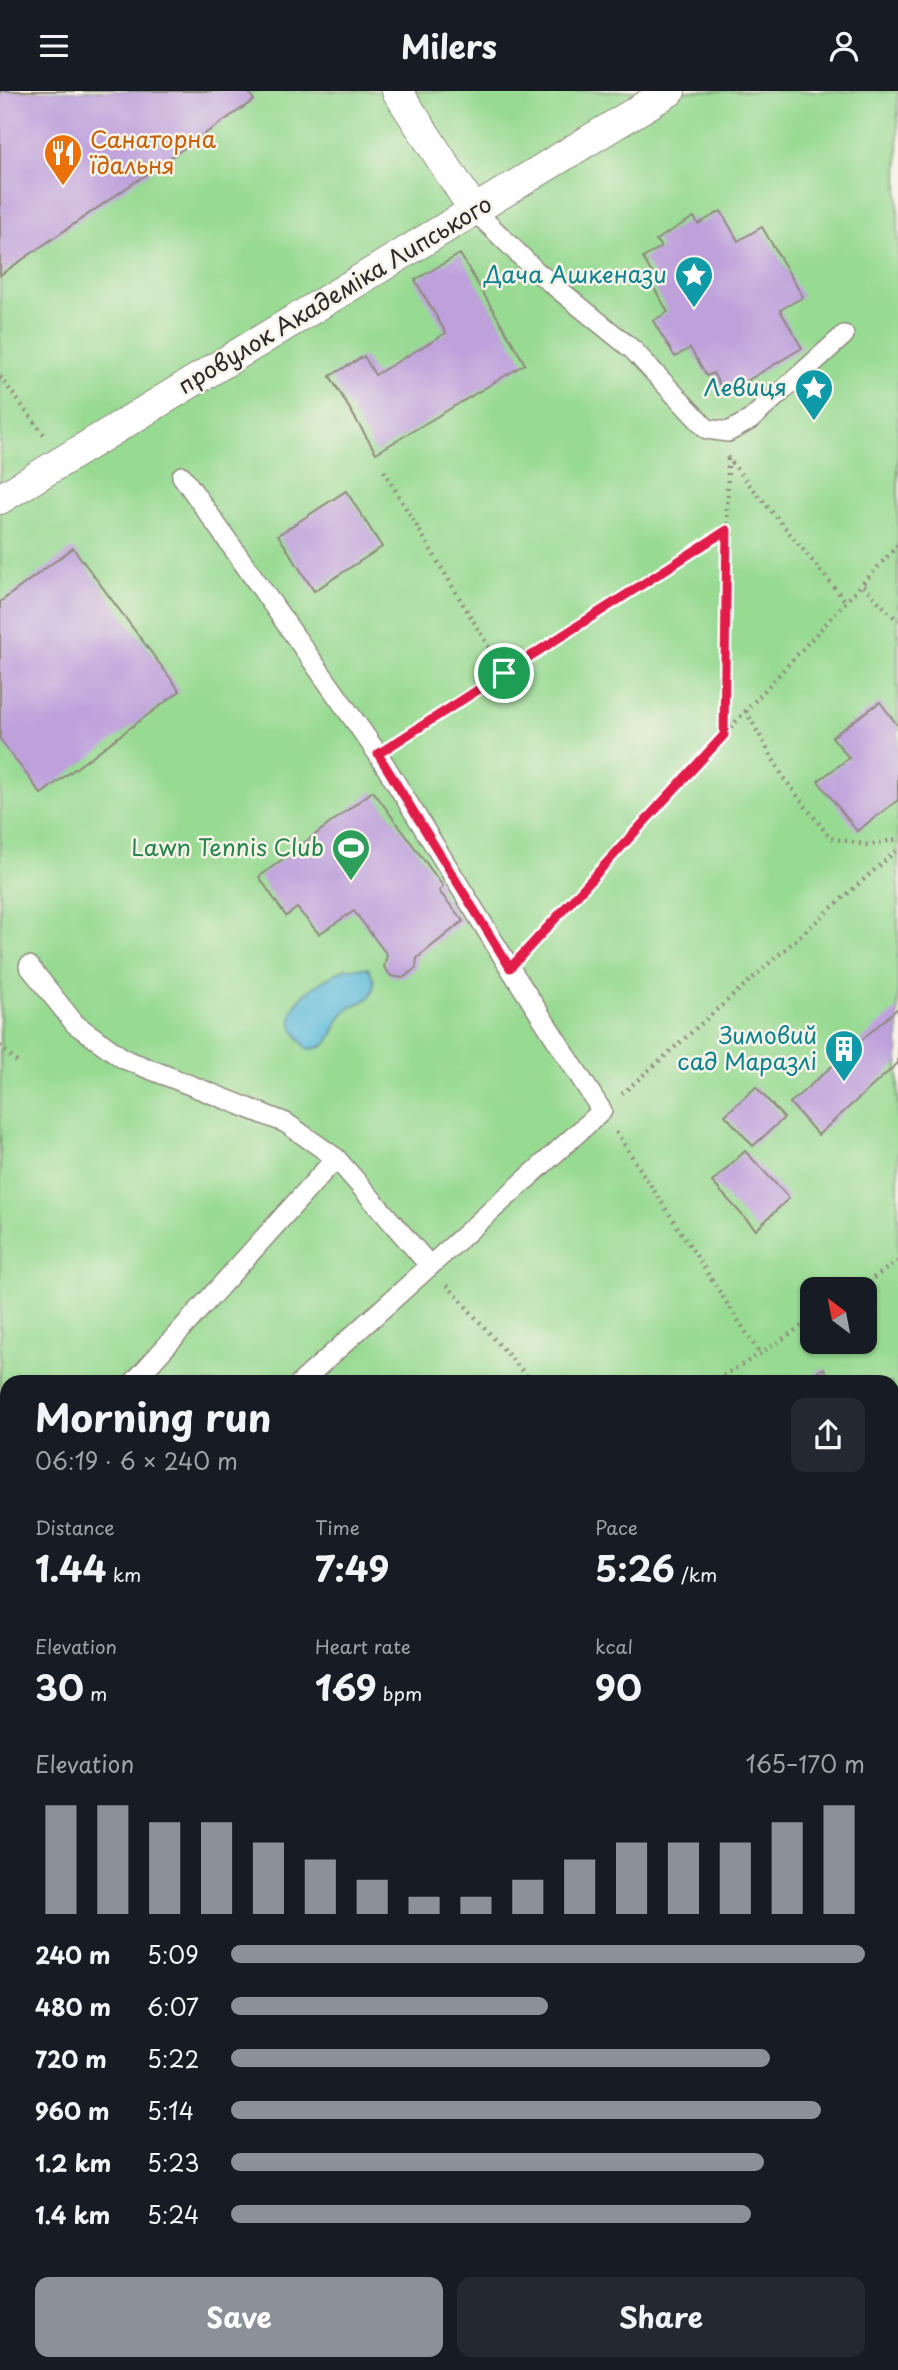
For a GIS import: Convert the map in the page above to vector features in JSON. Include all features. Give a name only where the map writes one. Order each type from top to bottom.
[{"type":"street","points":[[397,91],[474,210]]},
{"type":"street","name":"провулок Академіка Липського","points":[[0,499],[670,91]]},
{"type":"lane","points":[[474,210],[536,271],[633,350],[707,429],[728,432],[750,420],[844,335]]},
{"type":"lane","points":[[182,476],[378,754],[602,1111],[309,1375]]},
{"type":"lane","points":[[29,966],[75,1024],[124,1059],[286,1123],[336,1158],[430,1266]]},
{"type":"lane","points":[[140,1375],[336,1158]]},
{"type":"path","points":[[0,377],[64,460]]},
{"type":"path","points":[[724,735],[728,458]]},
{"type":"path","points":[[384,471],[504,673]]},
{"type":"path","points":[[378,754],[727,530]]},
{"type":"path","points":[[510,968],[898,545]]},
{"type":"path","points":[[863,586],[898,621]]},
{"type":"path","points":[[746,712],[783,777],[830,838],[868,845],[898,839]]},
{"type":"path","points":[[760,1354],[602,1111],[898,849]]},
{"type":"path","points":[[0,1046],[20,1065]]},
{"type":"path","points":[[875,1277],[898,1261]]},
{"type":"path","points":[[430,1266],[526,1375]]},
{"type":"path","points":[[725,1375],[800,1327]]},
{"type":"green space","points":[[0,91],[898,91],[898,1375],[0,1375]]},
{"type":"water","points":[[346,968],[368,968],[374,980],[371,994],[366,1000],[344,1012],[326,1044],[307,1049],[294,1030],[291,1019],[293,1010],[307,992]]},
{"type":"building","name":"Санаторна їдальня","points":[[0,91],[248,91],[254,100],[0,275]]},
{"type":"building","points":[[721,211],[738,241],[762,227],[803,297],[780,310],[802,348],[725,394],[713,373],[707,376],[690,348],[675,357],[653,321],[668,312],[651,283],[656,280],[643,258],[661,247],[656,240],[694,217],[698,224]]},
{"type":"building","points":[[460,254],[525,364],[376,453],[330,376],[364,356],[375,375],[446,333],[415,280]]},
{"type":"building","points":[[346,491],[382,547],[314,591],[278,535]]},
{"type":"building","points":[[73,548],[180,691],[41,794],[0,739],[0,602]]},
{"type":"building","points":[[880,702],[898,726],[898,800],[857,831],[818,781],[849,758],[832,737]]},
{"type":"building","name":"Lawn Tennis Club","points":[[373,791],[443,886],[439,891],[463,921],[417,958],[416,968],[403,978],[391,976],[384,967],[387,955],[354,911],[319,934],[297,908],[286,916],[259,877]]},
{"type":"building","name":"Зимовий сад Маразлі","points":[[898,1008],[898,1063],[818,1135],[790,1103]]},
{"type":"building","points":[[756,1087],[784,1118],[753,1146],[725,1115]]},
{"type":"building","points":[[745,1151],[789,1198],[756,1230],[712,1182]]},
{"type":"building","points":[[824,1368],[828,1375],[813,1375]]},
{"type":"place","name":"Санаторна їдальня","points":[[63,187]]},
{"type":"place","name":"Дача Ашкенази","points":[[694,309]]},
{"type":"place","name":"Левиця","points":[[814,422]]},
{"type":"place","name":"Lawn Tennis Club","points":[[351,882]]},
{"type":"place","name":"Зимовий сад Маразлі","points":[[844,1083]]},
{"type":"route","points":[[727,530],[724,735],[510,968],[378,754],[504,673],[727,530]]}]
